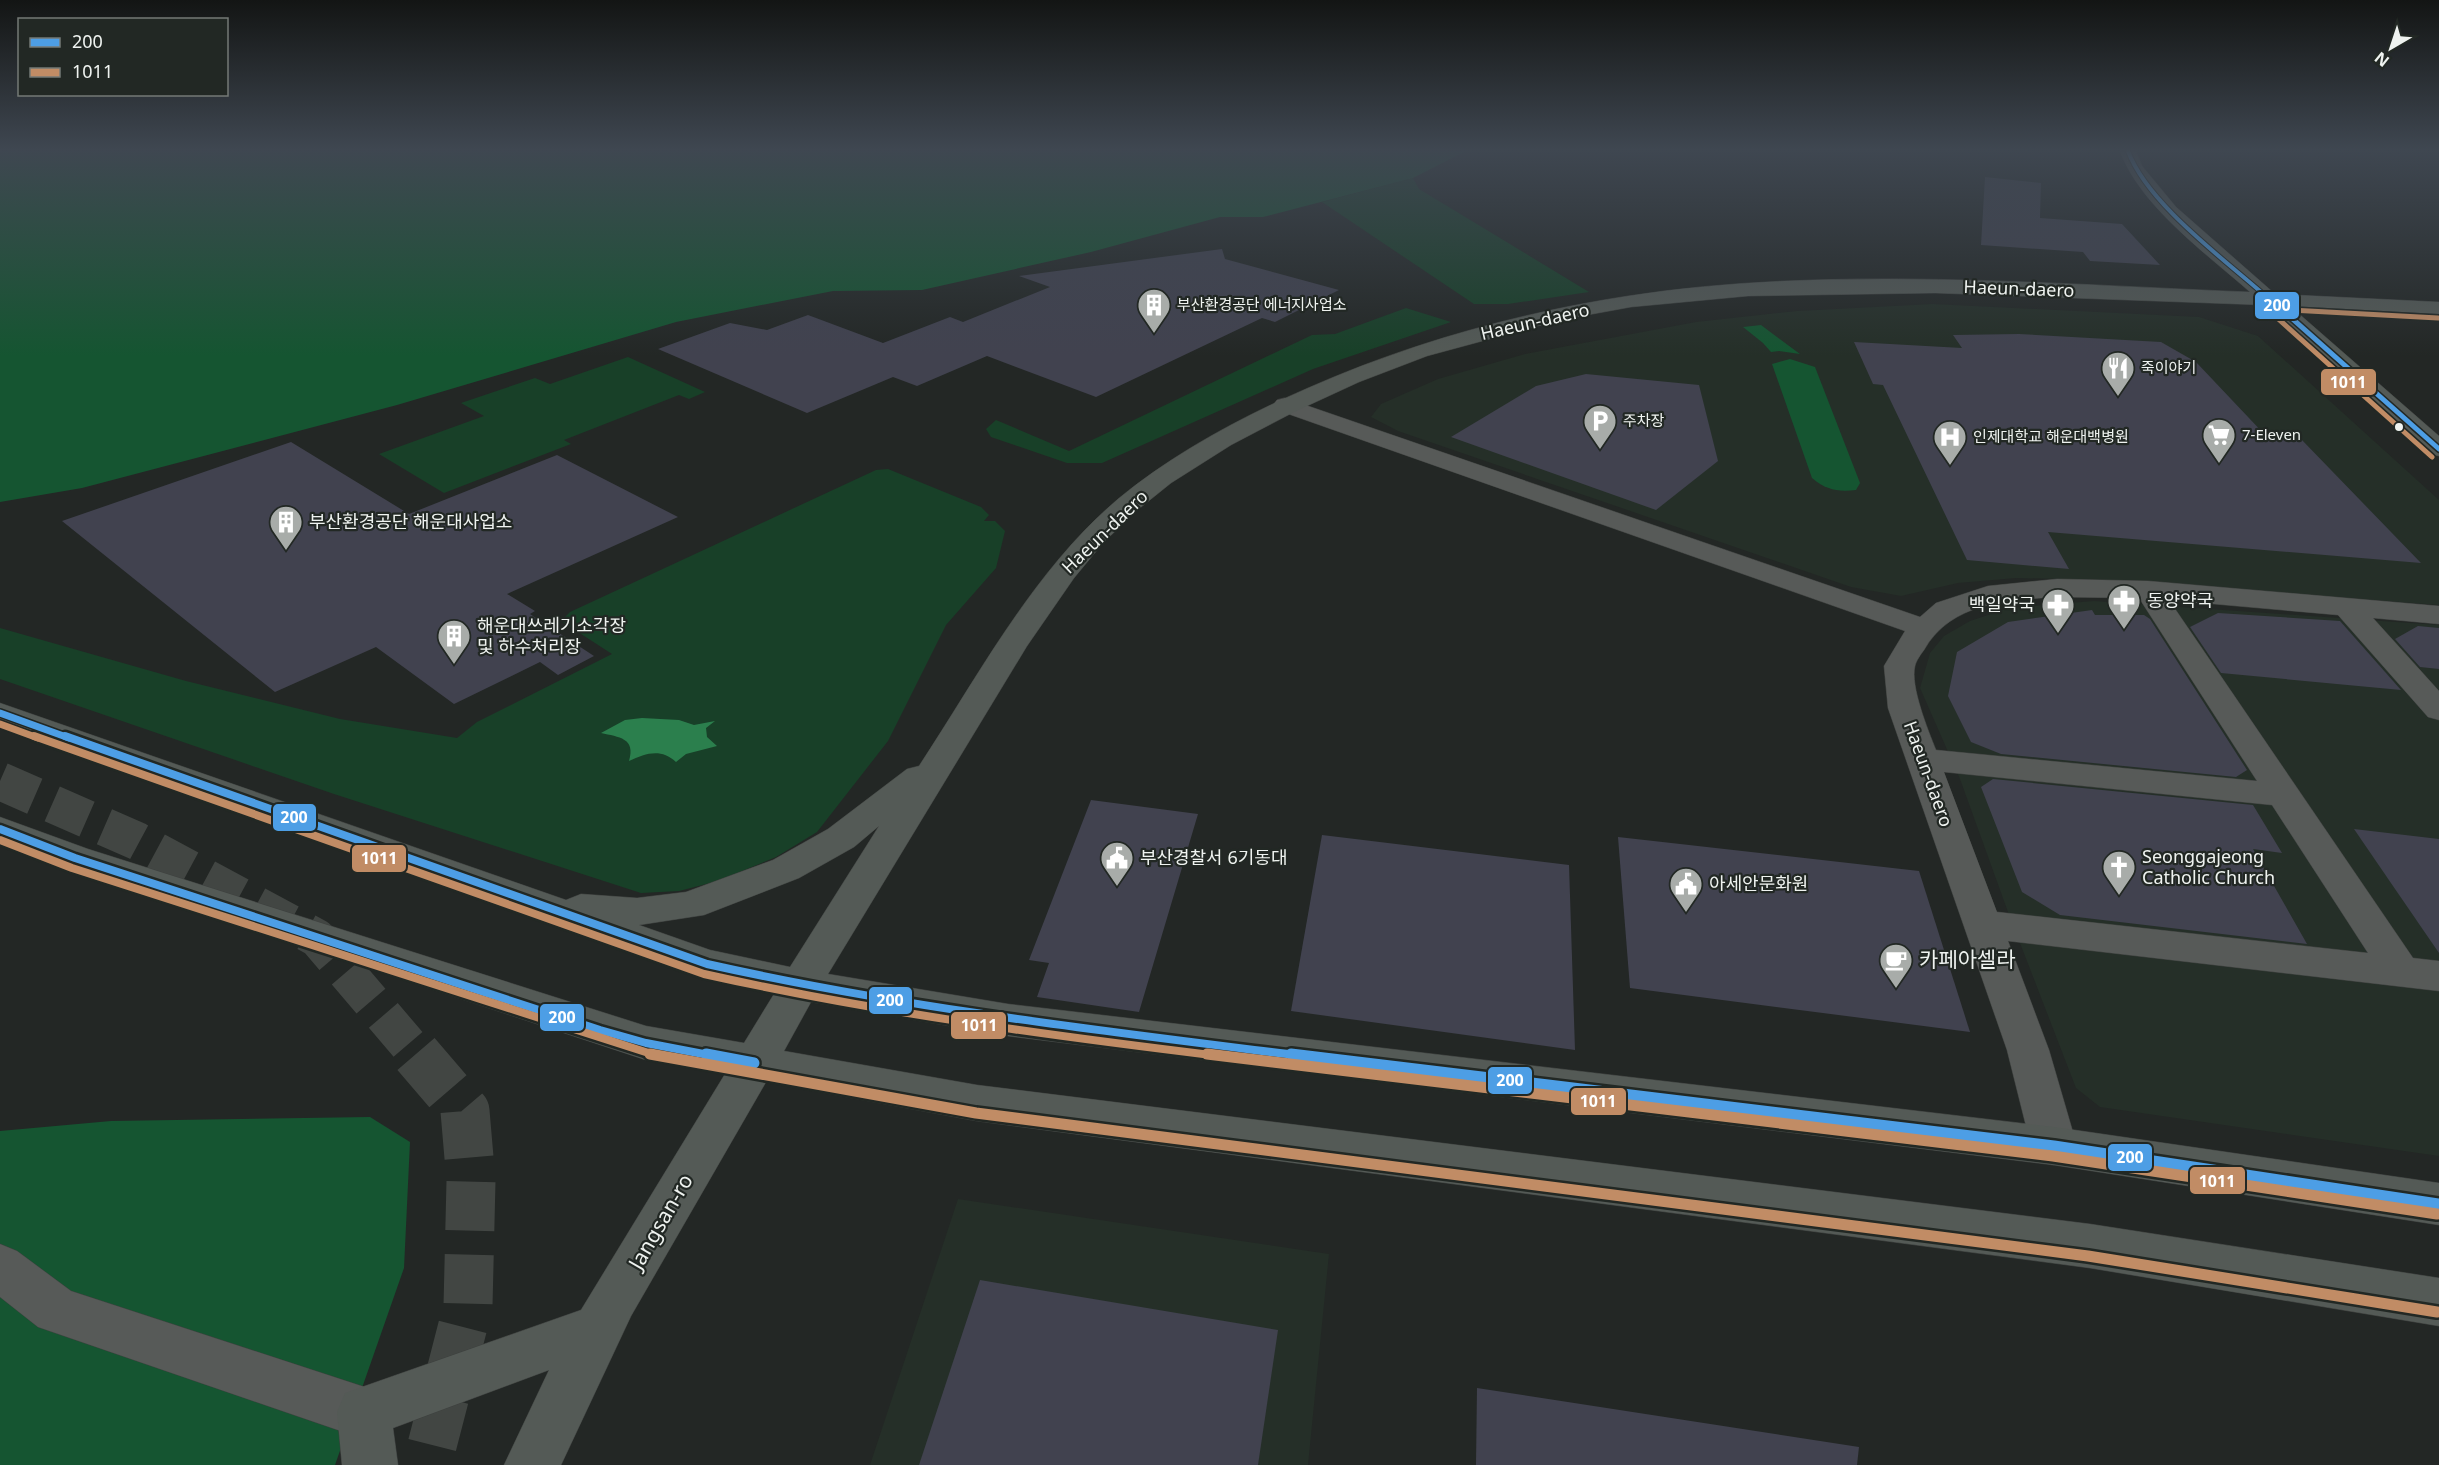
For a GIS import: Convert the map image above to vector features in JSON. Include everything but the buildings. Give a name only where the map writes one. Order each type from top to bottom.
[{"type":"main road","points":[[2180,219],[2439,449]]},
{"type":"main road","name":"Haeun-daero","points":[[800,985],[875,860],[1054,582],[1097,534],[1157,481],[1285,405],[1359,374],[1478,334],[1588,309],[1695,294],[1808,286],[1953,286],[2439,308]]},
{"type":"main road","points":[[0,713],[707,964],[800,985],[1008,1020],[2054,1146],[2439,1204]]},
{"type":"main road","points":[[538,905],[637,912],[690,905],[786,869],[832,843],[939,761]]},
{"type":"main road","points":[[0,829],[75,858],[600,1030],[646,1043],[978,1103],[2090,1246],[2439,1302]]},
{"type":"main road","name":"Jangsan-ro","points":[[532,1465],[598,1328],[800,985]]},
{"type":"main road","points":[[370,1465],[364,1412],[598,1328]]},
{"type":"street","points":[[1285,405],[1924,628]]},
{"type":"street","name":"Haeun-daero","points":[[2054,1146],[2028,1050],[1904,708],[1899,666],[1917,635],[1946,609],[1998,592],[2058,588],[2148,590],[2439,615]]},
{"type":"street","points":[[2148,590],[2401,972]]},
{"type":"street","points":[[2347,607],[2439,710]]},
{"type":"street","points":[[1923,759],[2284,795]]},
{"type":"street","points":[[1982,924],[2439,976]]},
{"type":"street","points":[[0,1267],[56,1310],[364,1412]]},
{"type":"shaded area","points":[[0,219],[1211,219],[1091,252],[922,290],[833,291],[676,322],[397,405],[82,488],[0,502]]},
{"type":"shaded area","points":[[1348,219],[1469,219],[1589,292],[1508,304],[1474,304]]},
{"type":"shaded area","name":"인제대학교 해운대백병원","points":[[1933,304],[2199,317],[2258,336],[2439,500],[2439,605],[2103,580],[2016,578],[1958,583],[1901,596],[1851,587],[1398,431],[1371,417],[1381,404],[1438,379],[1525,354],[1696,322],[1797,311]]},
{"type":"shaded area","points":[[1406,308],[1451,322],[1313,369],[1102,463],[1067,463],[991,437],[986,429],[996,420],[1069,451],[1312,335],[1335,334]]},
{"type":"shaded area","points":[[1761,325],[1800,354],[1771,352],[1743,327]]},
{"type":"shaded area","points":[[628,357],[705,392],[689,399],[679,395],[564,440],[571,444],[444,493],[379,454],[484,416],[461,403],[535,378],[550,384]]},
{"type":"shaded area","points":[[1790,359],[1815,367],[1860,483],[1856,490],[1832,489],[1812,478],[1772,364]]},
{"type":"shaded area","points":[[888,469],[981,507],[989,515],[984,521],[995,521],[1005,531],[996,568],[946,625],[888,741],[817,832],[776,857],[718,881],[679,891],[641,893],[334,794],[0,679],[0,628],[186,681],[340,719],[457,738],[477,722],[612,654],[561,621],[570,612],[876,470]]},
{"type":"shaded area","points":[[2094,601],[2439,625],[2439,1156],[2100,1107],[2076,1088],[2008,912],[1960,779],[1920,688],[1930,653],[1944,636],[1970,621],[2009,608]]},
{"type":"shaded area","points":[[642,718],[679,720],[694,725],[715,721],[706,728],[707,737],[717,746],[686,754],[676,762],[659,753],[629,761],[631,753],[628,743],[620,738],[601,733],[625,720]]},
{"type":"shaded area","points":[[370,1117],[410,1142],[404,1268],[335,1465],[0,1465],[0,1131],[111,1121]]},
{"type":"shaded area","points":[[958,1199],[1329,1254],[1308,1465],[870,1465]]},
{"type":"tunnel","points":[[0,781],[137,841],[317,938],[418,1056]]},
{"type":"tunnel","points":[[416,1054],[465,1111],[471,1181],[468,1306],[427,1465]]},
{"type":"transit line","name":"200","points":[[2179,219],[2439,449]]},
{"type":"transit line","name":"1011","points":[[2265,307],[2432,457]]},
{"type":"transit line","name":"1011","points":[[2271,309],[2438,318]]},
{"type":"transit line","name":"200","points":[[0,713],[707,964],[800,985],[1008,1020],[2054,1146],[2439,1204]]},
{"type":"transit line","name":"1011","points":[[0,724],[704,974],[798,995],[1007,1030],[2053,1156],[2437,1214]]},
{"type":"transit line","name":"200","points":[[0,829],[75,858],[600,1030],[646,1043],[754,1063]]},
{"type":"transit line","name":"1011","points":[[0,840],[72,868],[644,1053],[976,1113],[2088,1256],[2437,1312]]},
{"type":"place","name":"부산환경공단 에너지사업소","points":[[1154,334]]},
{"type":"place","name":"죽이야기","points":[[2118,397]]},
{"type":"place","name":"주차장","points":[[1600,450]]},
{"type":"place","name":"7-Eleven","points":[[2219,464]]},
{"type":"place","name":"인제대학교 해운대백병원","points":[[1950,466]]},
{"type":"place","name":"부산환경공단 해운대사업소","points":[[286,551]]},
{"type":"place","name":"동양약국","points":[[2124,630]]},
{"type":"place","name":"백일약국","points":[[2058,634]]},
{"type":"place","name":"해운대쓰레기소각장 및 하수처리장","points":[[454,665]]},
{"type":"place","name":"부산경찰서 6기동대","points":[[1117,887]]},
{"type":"place","name":"Seonggajeong Catholic Church","points":[[2119,896]]},
{"type":"place","name":"아세안문화원","points":[[1686,913]]},
{"type":"place","name":"카페아셀라","points":[[1896,989]]}]
